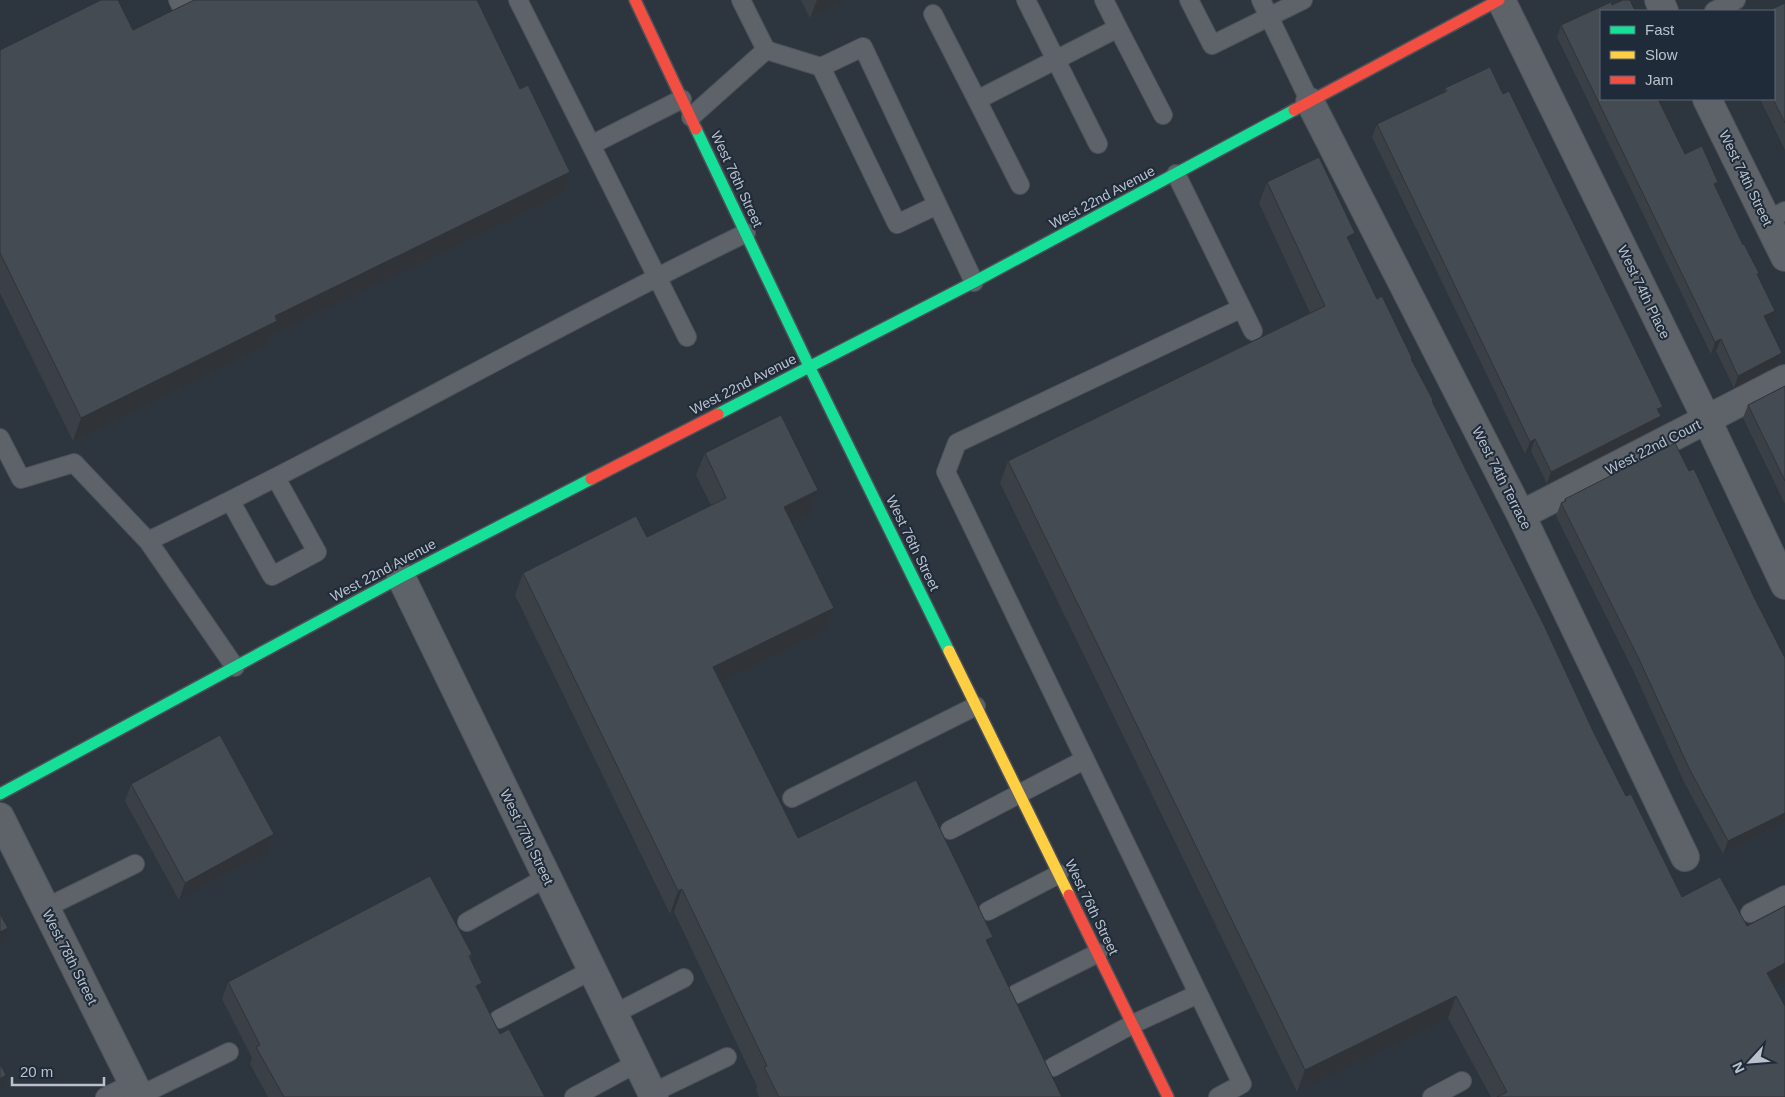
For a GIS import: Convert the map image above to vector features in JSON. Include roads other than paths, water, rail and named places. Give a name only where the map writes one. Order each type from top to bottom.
[{"type":"street","name":"West 76th Street","points":[[635,0],[809,366],[1168,1097]]},
{"type":"street","name":"West 22nd Avenue","points":[[0,794],[401,576],[974,282],[1500,0]]},
{"type":"street","name":"West 74th Place","points":[[1500,0],[1707,420],[1785,585]]},
{"type":"street","name":"West 74th Street","points":[[1708,100],[1776,215],[1785,257]]},
{"type":"street","name":"West 74th Terrace","points":[[1310,102],[1521,515],[1685,857]]},
{"type":"street","name":"West 22nd Court","points":[[1521,515],[1785,379]]},
{"type":"street","name":"West 77th Street","points":[[401,576],[653,1095]]},
{"type":"street","name":"West 78th Street","points":[[0,817],[137,1092]]},
{"type":"lane","points":[[178,0],[181,6],[194,0]]},
{"type":"lane","points":[[518,0],[688,337]]},
{"type":"lane","points":[[741,0],[766,50],[821,67],[862,47],[974,282]]},
{"type":"lane","points":[[1026,0],[1098,144]]},
{"type":"lane","points":[[1104,0],[1163,115]]},
{"type":"lane","points":[[1189,0],[1212,45],[1303,0]]},
{"type":"lane","points":[[1261,0],[1310,102]]},
{"type":"lane","points":[[1716,10],[1736,0]]},
{"type":"lane","points":[[933,14],[1020,185]]},
{"type":"lane","points":[[977,100],[1118,28]]},
{"type":"lane","points":[[691,117],[766,50]]},
{"type":"lane","points":[[821,67],[897,224],[937,205]]},
{"type":"lane","points":[[591,145],[682,99]]},
{"type":"lane","points":[[1176,174],[1253,330]]},
{"type":"lane","points":[[148,541],[230,502],[657,276],[746,233]]},
{"type":"lane","points":[[1218,1097],[1242,1084],[946,472],[957,443],[1242,308]]},
{"type":"lane","points":[[0,438],[21,479],[74,464],[148,541],[235,667]]},
{"type":"lane","points":[[230,502],[272,576],[317,552],[276,478]]},
{"type":"lane","points":[[792,798],[976,706]]},
{"type":"lane","points":[[950,830],[1084,760]]},
{"type":"lane","points":[[45,908],[135,864]]},
{"type":"lane","points":[[988,911],[1059,874]]},
{"type":"lane","points":[[467,922],[547,877]]},
{"type":"lane","points":[[1750,913],[1785,895]]},
{"type":"lane","points":[[1016,994],[1098,954]]},
{"type":"lane","points":[[499,1019],[592,970]]},
{"type":"lane","points":[[614,1014],[684,978]]},
{"type":"lane","points":[[1053,1067],[1133,1024],[1198,994]]},
{"type":"lane","points":[[105,1097],[137,1092],[229,1052]]},
{"type":"lane","points":[[653,1095],[727,1058]]},
{"type":"lane","points":[[574,1097],[637,1063]]},
{"type":"lane","points":[[1432,1097],[1462,1082]]}]
